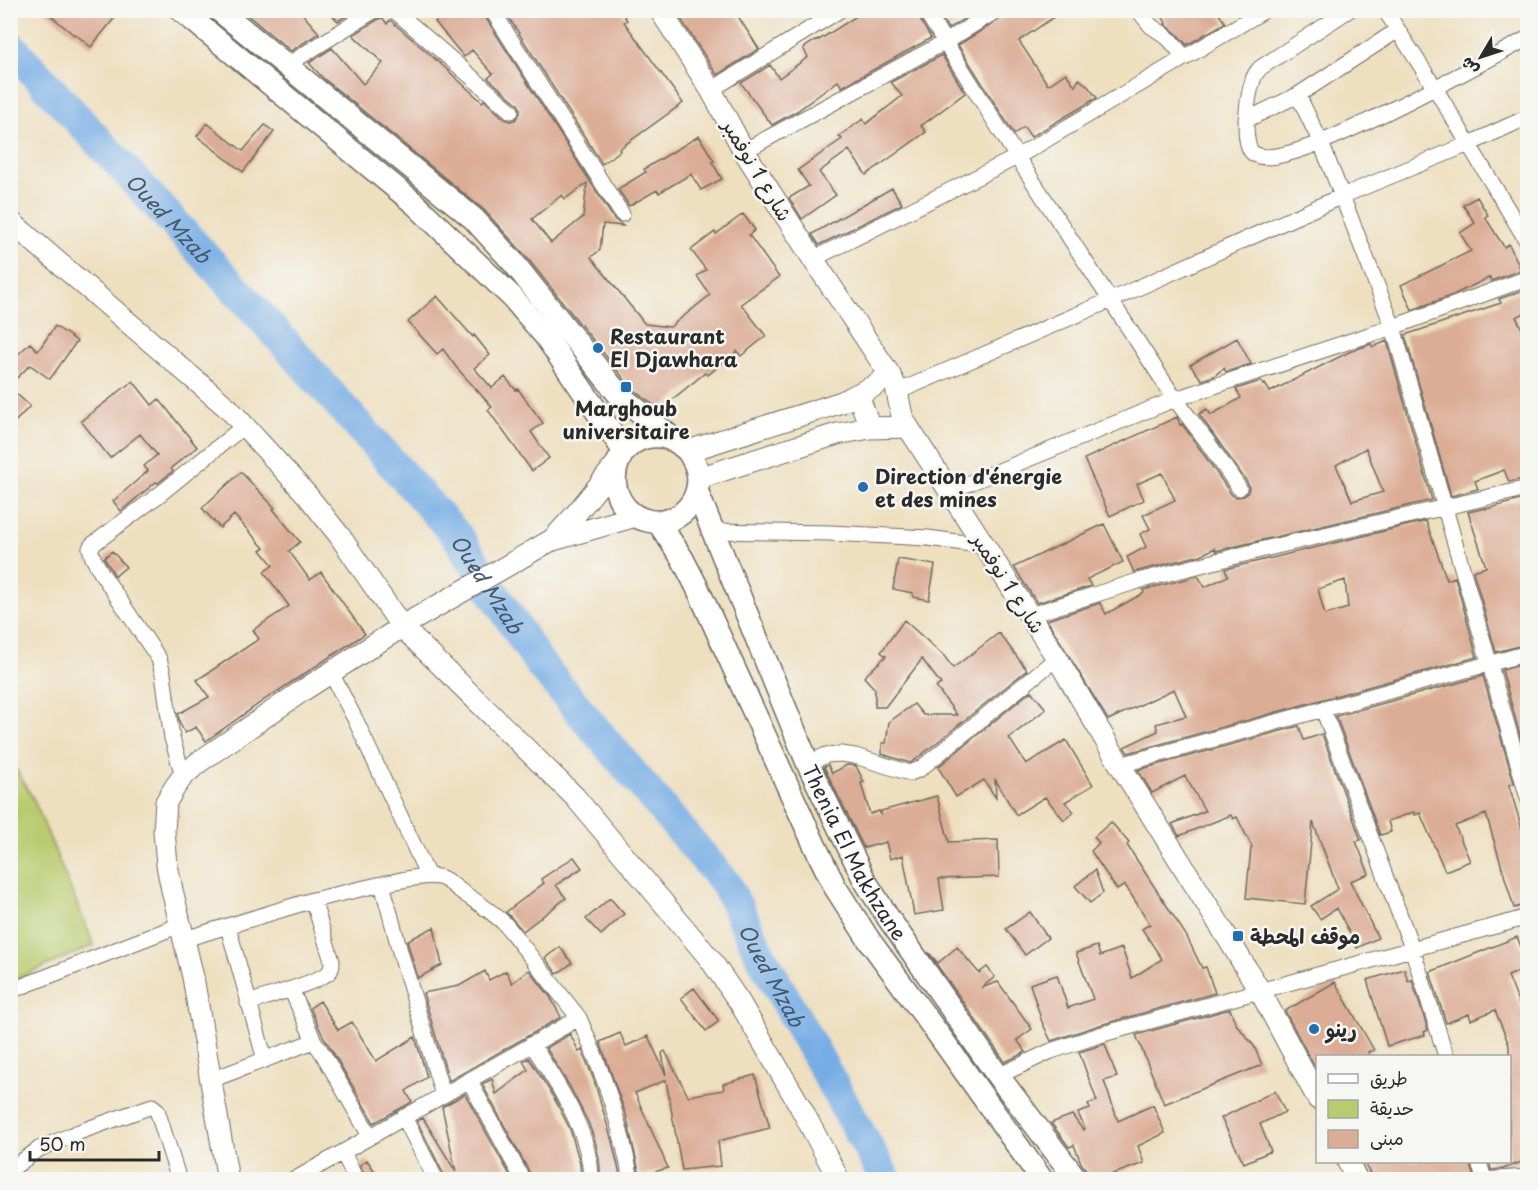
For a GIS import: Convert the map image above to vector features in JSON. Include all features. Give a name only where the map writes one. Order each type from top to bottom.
[{"type":"main road","points":[[181,10],[414,203],[512,297],[546,337],[620,457],[614,477],[616,492],[622,505],[636,516],[658,522],[682,513],[691,504],[698,485],[696,464],[683,446],[619,395],[513,262],[474,219],[219,10]]},
{"type":"main road","name":"شارع 1 نوفمبر","points":[[660,10],[711,90],[744,151],[893,383],[908,427],[1057,658],[1120,765],[1260,991],[1316,1098]]},
{"type":"main road","points":[[10,221],[221,402],[307,495],[406,624],[575,797],[710,959],[740,1003],[839,1179]]},
{"type":"main road","points":[[545,544],[581,507],[620,457],[636,442],[649,437],[663,437],[683,446],[826,408],[858,394],[893,383]]},
{"type":"main road","points":[[858,394],[870,428]]},
{"type":"main road","points":[[698,485],[837,434],[870,428],[908,427]]},
{"type":"main road","name":"Thenia El Makhzane","points":[[698,485],[713,531],[808,764],[864,879],[998,1076],[1077,1179]]},
{"type":"main road","points":[[227,1179],[193,977],[167,865],[164,831],[166,802],[183,776],[199,762],[406,624],[545,544],[636,516]]},
{"type":"main road","points":[[658,522],[697,586],[835,887],[869,940],[1042,1179]]},
{"type":"main road","points":[[1349,1163],[1357,1179]]},
{"type":"street","points":[[287,65],[375,10]]},
{"type":"street","points":[[394,10],[511,111]]},
{"type":"street","points":[[492,10],[622,214]]},
{"type":"street","points":[[711,90],[840,10]]},
{"type":"street","points":[[925,10],[1175,399],[1239,488]]},
{"type":"street","points":[[744,151],[945,42],[997,10]]},
{"type":"street","points":[[1138,10],[1151,26],[1163,33],[1185,58]]},
{"type":"street","points":[[813,259],[1017,156],[1265,10]]},
{"type":"street","points":[[1349,10],[1260,68],[1255,74],[1251,85],[1246,120],[1247,144],[1254,154],[1264,157],[1275,156],[1321,143],[1435,88],[1527,38]]},
{"type":"street","points":[[1246,120],[1298,95],[1393,17],[1527,243]]},
{"type":"street","points":[[1298,95],[1321,143],[1393,327],[1527,798]]},
{"type":"street","points":[[893,383],[1111,300],[1342,196],[1527,117]]},
{"type":"street","points":[[950,491],[1175,399],[1393,327],[1527,278]]},
{"type":"street","points":[[183,776],[172,738],[159,659],[102,574],[90,548],[244,426]]},
{"type":"street","points":[[1029,615],[1181,570],[1527,488]]},
{"type":"street","points":[[713,531],[830,533],[928,538],[986,546]]},
{"type":"street","points":[[1120,765],[1527,653]]},
{"type":"street","points":[[808,764],[826,755],[841,754],[910,773],[920,769],[1057,658]]},
{"type":"street","points":[[331,673],[355,719],[428,876]]},
{"type":"street","points":[[1323,709],[1412,948],[1446,1055]]},
{"type":"street","points":[[10,991],[182,932],[228,927],[313,900],[382,884],[428,876],[440,877],[497,916],[506,925],[579,1018],[594,1050],[611,1100],[631,1179]]},
{"type":"street","points":[[382,884],[443,1095]]},
{"type":"street","points":[[248,1003],[291,989],[330,972],[332,961],[313,900]]},
{"type":"street","points":[[998,1076],[1051,1051],[1102,1034],[1527,917]]},
{"type":"street","points":[[228,927],[265,1060]]},
{"type":"street","points":[[291,989],[314,1041],[370,1136]]},
{"type":"street","points":[[294,1179],[579,1018]]},
{"type":"street","points":[[211,1080],[314,1041]]},
{"type":"street","points":[[532,1044],[560,1089],[579,1126],[591,1179]]},
{"type":"street","points":[[469,1080],[523,1179]]},
{"type":"street","points":[[10,1170],[39,1149],[152,1106],[157,1110],[179,1179]]},
{"type":"street","points":[[404,1117],[436,1179]]},
{"type":"street","points":[[343,1152],[356,1179]]},
{"type":"street","points":[[1480,1163],[1484,1179],[1527,1177]]},
{"type":"green space","points":[[10,759],[34,800],[94,945],[11,981]]},
{"type":"building","points":[[44,10],[121,10],[91,47]]},
{"type":"building","points":[[241,10],[299,10],[319,33],[291,51]]},
{"type":"building","points":[[341,10],[356,10],[338,21],[333,16]]},
{"type":"building","points":[[449,10],[482,10],[614,219],[623,226],[603,224],[600,250],[591,257],[645,324],[670,327],[710,295],[697,276],[706,270],[691,250],[743,214],[755,230],[749,235],[779,277],[741,304],[766,336],[741,356],[737,351],[708,375],[705,373],[659,410],[629,385],[524,254],[484,210],[322,77],[309,63],[332,48],[363,84],[383,63],[353,35],[382,17],[387,24],[390,20],[482,102],[484,100],[505,119],[515,120],[520,113],[518,104],[488,78],[493,74],[472,50],[464,57],[435,22]],"holes":[[[587,183],[583,217],[551,243],[532,219],[562,195],[565,199]]]},
{"type":"building","points":[[504,10],[620,10],[627,20],[624,22],[683,103],[602,164]]},
{"type":"building","points":[[688,10],[734,10],[759,49],[717,75],[679,16]]},
{"type":"building","points":[[866,10],[915,10],[931,38],[842,87],[838,81],[797,111],[772,125],[741,83],[770,65],[779,78],[808,57],[803,48]]},
{"type":"building","points":[[937,10],[978,10],[948,29]]},
{"type":"building","points":[[1007,10],[1064,10],[1019,41],[1048,85],[1066,73],[1075,86],[1079,79],[1097,98],[1031,137],[1024,127],[1014,134],[958,45],[1002,18]]},
{"type":"building","points":[[1159,10],[1217,10],[1225,23],[1187,45],[1165,24]]},
{"type":"building","points":[[942,55],[965,93],[921,126],[926,132],[866,175],[849,150],[819,172],[836,195],[802,219],[789,198],[809,186],[798,170],[842,139],[839,136],[863,119],[866,124],[902,96],[891,82]]},
{"type":"building","points":[[207,123],[243,151],[265,125],[274,132],[243,172],[197,136]]},
{"type":"building","points":[[699,136],[722,179],[701,190],[691,174],[659,193],[657,190],[629,206],[618,189],[646,172],[644,169]]},
{"type":"building","points":[[892,188],[902,204],[819,245],[812,234]]},
{"type":"building","points":[[1477,197],[1488,215],[1485,217],[1504,247],[1509,244],[1521,270],[1491,281],[1490,277],[1453,295],[1412,310],[1401,285],[1471,251],[1460,233],[1475,223],[1463,205]]},
{"type":"building","points":[[1527,289],[1527,312],[1516,317],[1527,338],[1527,478],[1509,482],[1504,470],[1475,481],[1478,489],[1451,496],[1405,335],[1501,303],[1499,299]]},
{"type":"building","points":[[437,296],[490,355],[474,368],[492,388],[505,377],[516,390],[518,389],[543,423],[531,432],[549,458],[532,471],[488,410],[492,407],[443,349],[437,354],[408,322]]},
{"type":"building","points":[[55,326],[77,341],[50,379],[30,365],[10,385],[10,362],[30,343],[38,351]]},
{"type":"building","points":[[1237,338],[1251,364],[1226,372],[1224,368],[1214,376],[1202,380],[1190,365]]},
{"type":"building","points":[[1387,341],[1432,500],[1216,551],[1215,548],[1201,555],[1134,572],[1127,557],[1146,547],[1140,534],[1150,529],[1143,515],[1175,500],[1162,473],[1137,484],[1144,500],[1110,516],[1084,459],[1177,417],[1180,425],[1182,424],[1231,494],[1235,497],[1244,496],[1248,492],[1247,482],[1199,414],[1207,409],[1211,415],[1241,398],[1236,389],[1261,381],[1270,392],[1349,352],[1371,344],[1373,347]],"holes":[[[1366,448],[1383,492],[1352,501],[1336,465]]]},
{"type":"building","points":[[133,381],[152,405],[159,399],[197,447],[171,468],[173,471],[121,511],[113,501],[148,471],[144,466],[157,455],[140,434],[110,458],[81,421]]},
{"type":"building","points":[[10,388],[30,406],[10,427]]},
{"type":"building","points":[[241,472],[275,508],[273,509],[300,542],[289,551],[310,580],[321,572],[365,634],[206,741],[196,727],[185,733],[178,714],[209,697],[197,680],[259,639],[253,630],[289,606],[264,572],[273,565],[261,550],[264,548],[234,515],[220,528],[202,508]]},
{"type":"building","points":[[1527,498],[1527,644],[1496,652],[1473,571],[1486,567],[1468,512]]},
{"type":"building","points":[[1426,521],[1447,580],[1455,577],[1477,657],[1128,753],[1124,747],[1158,731],[1156,724],[1186,716],[1174,689],[1108,720],[1047,620],[1100,603],[1106,614],[1144,593],[1143,590],[1198,576],[1205,587],[1228,576],[1225,569]],"holes":[[[1345,580],[1348,608],[1325,615],[1318,589]]]},
{"type":"building","points":[[1104,524],[1123,562],[1087,579],[1091,586],[1037,603],[1014,567]]},
{"type":"building","points":[[112,551],[126,567],[115,576],[104,558]]},
{"type":"building","points":[[898,559],[935,565],[929,600],[913,597],[913,593],[893,589]]},
{"type":"building","points":[[904,620],[944,656],[953,668],[999,633],[1027,670],[910,763],[882,754],[882,743],[886,743],[889,722],[914,704],[923,715],[957,715],[936,687],[941,684],[922,659],[885,707],[875,707],[875,689],[864,677],[886,656],[881,652]]},
{"type":"building","points":[[1527,663],[1527,761],[1502,670]]},
{"type":"building","points":[[1483,676],[1514,783],[1509,785],[1527,846],[1527,904],[1514,908],[1486,814],[1455,826],[1470,861],[1445,871],[1420,813],[1415,815],[1414,812],[1388,821],[1391,832],[1380,835],[1336,716]]},
{"type":"building","points":[[1031,691],[1046,709],[1009,738],[1026,764],[1066,740],[1093,785],[1065,802],[1074,812],[1064,820],[1045,797],[1016,815],[995,779],[996,798],[984,780],[956,797],[938,767]]},
{"type":"building","points":[[1299,726],[1304,740],[1322,734],[1361,840],[1356,841],[1369,874],[1350,881],[1378,938],[1357,948],[1337,908],[1320,919],[1311,906],[1338,889],[1313,822],[1305,904],[1246,898],[1252,847],[1237,817],[1233,819],[1231,815],[1179,836],[1172,824],[1205,811],[1185,776],[1152,793],[1138,770]]},
{"type":"building","points":[[828,765],[832,773],[847,765],[856,766],[864,782],[861,783],[870,814],[879,811],[881,816],[881,811],[937,796],[949,842],[998,840],[999,877],[939,879],[944,910],[914,915],[903,855],[890,859],[886,842],[864,848],[824,767]]},
{"type":"building","points":[[1111,822],[1129,843],[1127,845],[1186,935],[1202,968],[1206,967],[1215,993],[1051,1041],[1042,1022],[1030,984],[1057,975],[1068,1008],[1093,999],[1076,953],[1097,946],[1100,956],[1122,948],[1132,978],[1162,959],[1142,929],[1150,924],[1125,885],[1117,890],[1091,851],[1099,843],[1094,837]]},
{"type":"building","points":[[574,857],[582,868],[556,885],[566,898],[523,931],[506,912],[544,883],[541,879]]},
{"type":"building","points":[[1095,870],[1103,893],[1090,903],[1075,886]]},
{"type":"building","points":[[610,898],[624,914],[601,935],[586,919]]},
{"type":"building","points":[[1030,912],[1048,938],[1025,955],[1006,929]]},
{"type":"building","points":[[434,927],[442,965],[418,978],[407,941]]},
{"type":"building","points":[[1517,937],[1527,961],[1527,968],[1508,976],[1527,1024],[1527,1160],[1503,1169],[1491,1170],[1489,1163],[1511,1163],[1511,1055],[1509,1055],[1509,1045],[1495,1010],[1471,1020],[1469,1014],[1446,1023],[1430,972]]},
{"type":"building","points":[[560,947],[572,963],[557,974],[545,958]]},
{"type":"building","points":[[957,947],[979,973],[987,967],[995,977],[981,988],[998,982],[1032,1029],[1017,1040],[1026,1052],[1005,1062],[928,952],[938,963]]},
{"type":"building","points":[[1404,969],[1408,981],[1412,980],[1428,1030],[1424,1032],[1425,1035],[1387,1046],[1367,980]]},
{"type":"building","points":[[529,970],[549,995],[561,1017],[449,1081],[423,993],[459,986],[485,971],[489,980],[506,971],[512,983]]},
{"type":"building","name":"رينو","points":[[1335,982],[1374,1050],[1368,1052],[1370,1055],[1316,1055],[1316,1069],[1285,1011]]},
{"type":"building","points":[[694,988],[719,1021],[706,1031],[681,998]]},
{"type":"building","points":[[320,1001],[338,1030],[352,1022],[376,1061],[415,1037],[427,1077],[406,1091],[412,1102],[374,1123],[323,1036],[310,1008]]},
{"type":"building","points":[[1230,1009],[1236,1024],[1254,1046],[1262,1065],[1164,1104],[1136,1035]]},
{"type":"building","points":[[620,1033],[626,1046],[648,1036],[666,1075],[662,1053],[665,1051],[688,1096],[724,1090],[723,1084],[755,1075],[770,1128],[718,1141],[721,1166],[682,1170],[666,1080],[635,1093],[668,1168],[640,1176],[626,1115],[600,1042]]},
{"type":"building","points":[[570,1034],[579,1052],[582,1050],[594,1080],[621,1179],[601,1179],[595,1141],[588,1122],[546,1048]]},
{"type":"building","points":[[1105,1044],[1117,1077],[1104,1081],[1118,1121],[1153,1105],[1165,1133],[1138,1146],[1144,1163],[1099,1179],[1090,1179],[1074,1145],[1069,1147],[1051,1123],[1072,1115],[1083,1130],[1085,1129],[1078,1113],[1090,1109],[1088,1104],[1097,1101],[1079,1052]]},
{"type":"building","points":[[529,1058],[570,1129],[580,1163],[581,1177],[578,1179],[533,1179],[482,1084],[492,1079],[496,1094],[528,1070],[523,1061]]},
{"type":"building","points":[[1275,1091],[1285,1112],[1260,1124],[1271,1151],[1244,1163],[1221,1118]]},
{"type":"building","points":[[465,1094],[512,1179],[446,1179],[417,1121],[423,1118],[456,1172],[442,1107]]},
{"type":"building","points":[[367,1160],[380,1179],[366,1179],[360,1165]]},
{"type":"building","points":[[1364,1163],[1470,1163],[1474,1178],[1373,1179]]},
{"type":"waterway","name":"Oued Mzab","points":[[10,46],[265,321],[457,536],[539,663],[726,884],[759,952],[886,1180]]},
{"type":"place","name":"Restaurant El Djawhara","points":[[598,348]]},
{"type":"place","name":"Marghoub universitaire","points":[[626,387]]},
{"type":"place","name":"Direction d'énergie et des mines","points":[[863,487]]},
{"type":"place","name":"موقف المحطة","points":[[1238,936]]},
{"type":"place","name":"رينو","points":[[1314,1029]]}]
